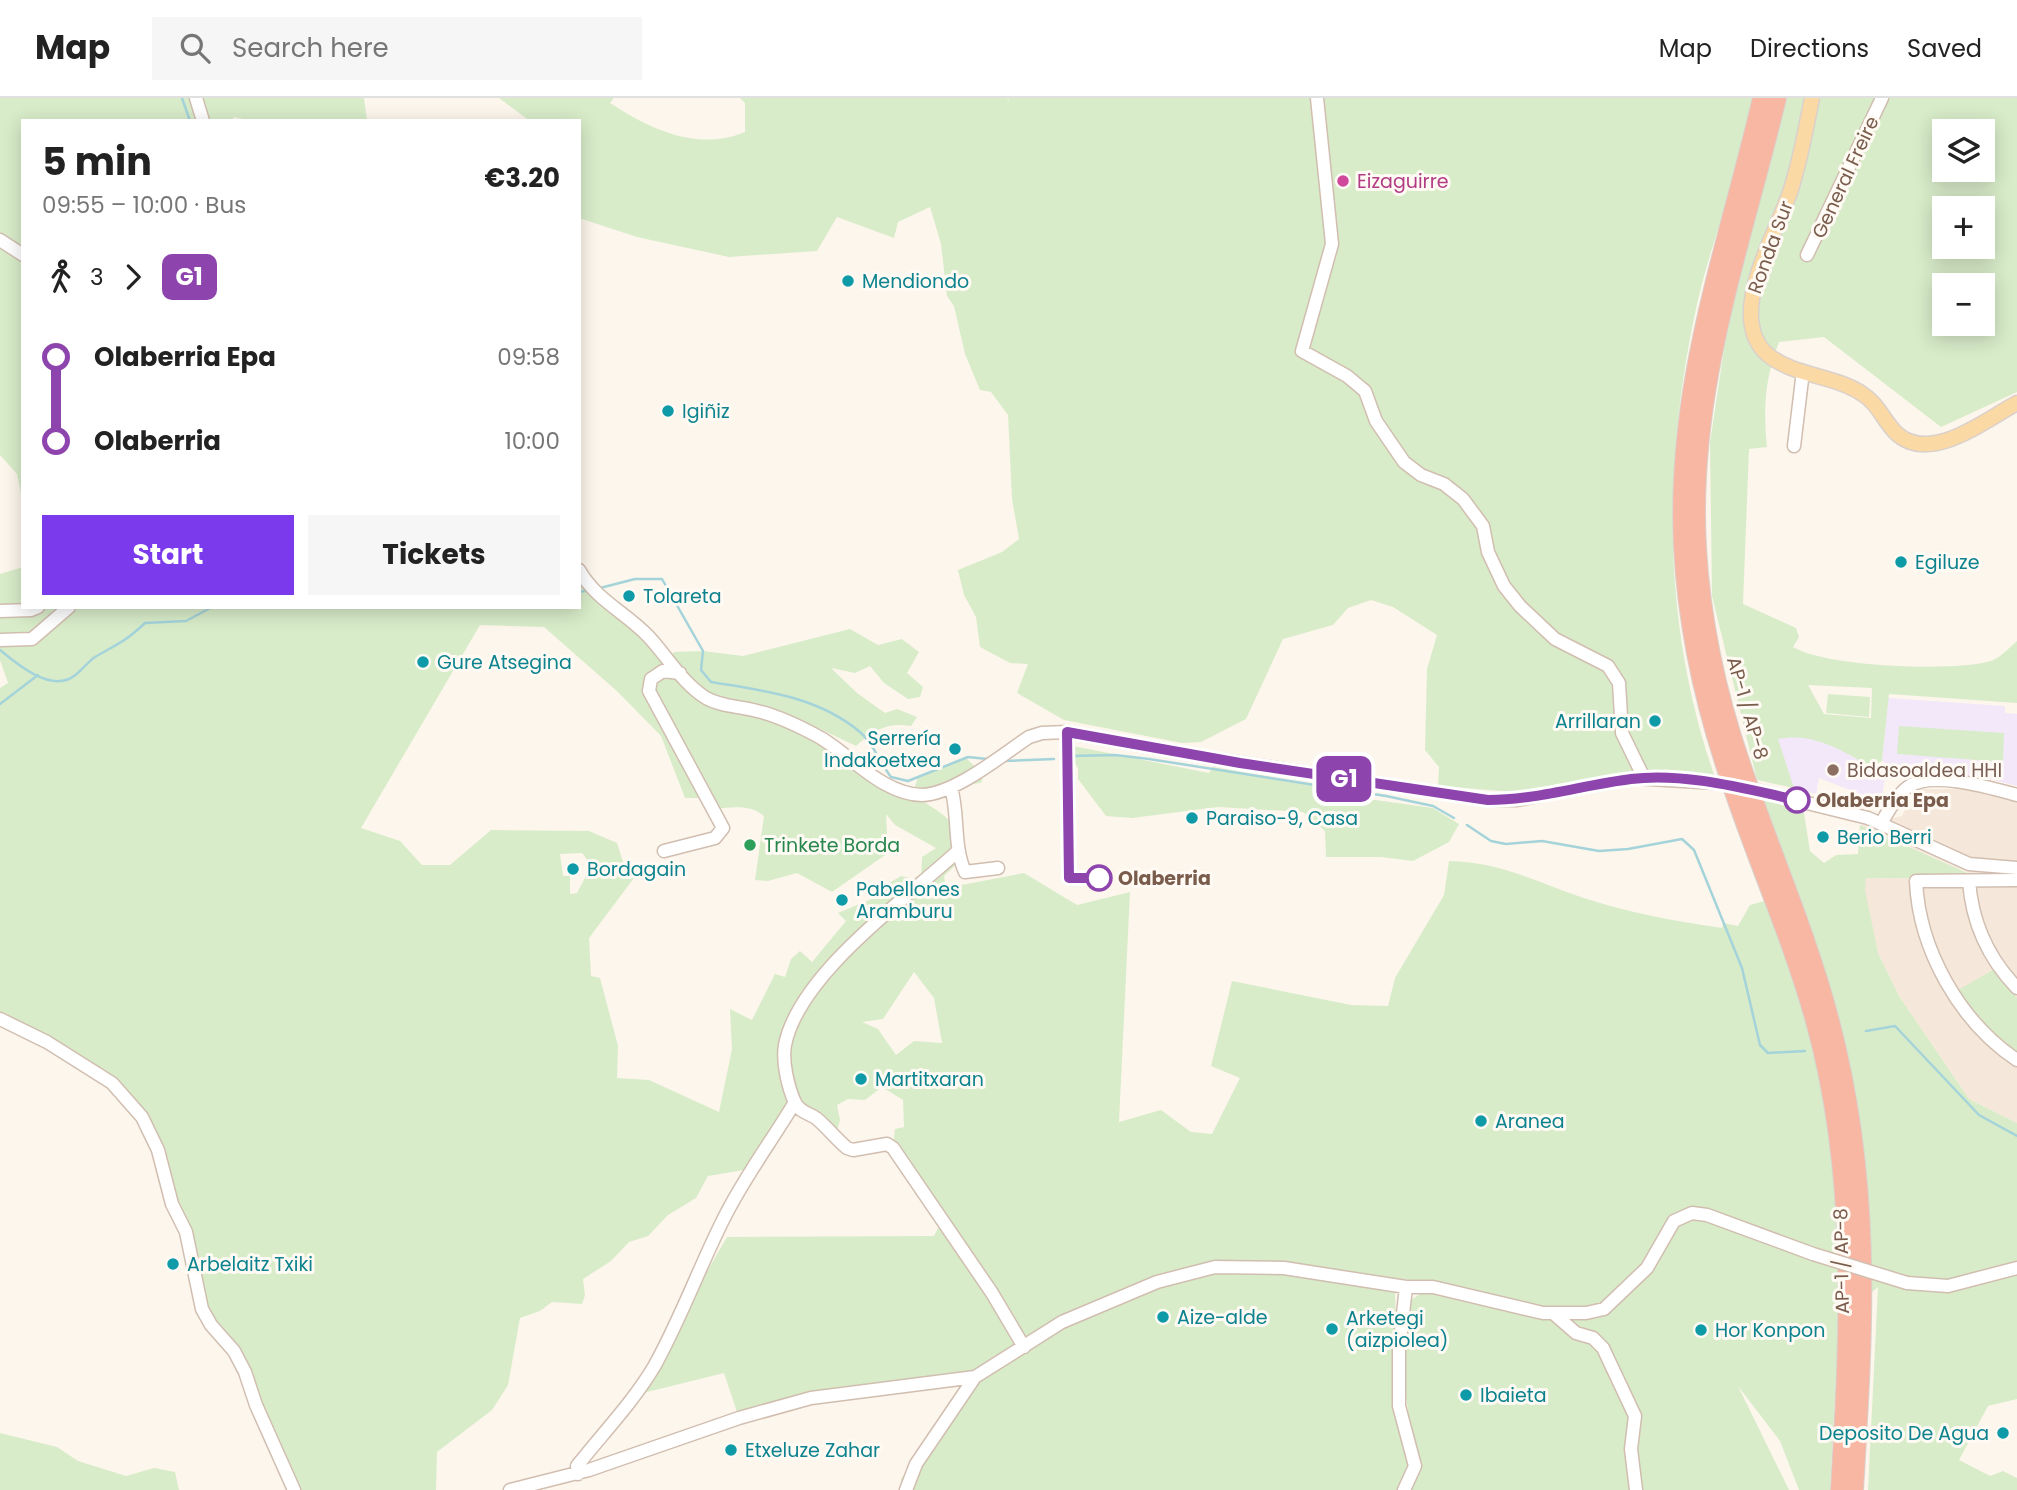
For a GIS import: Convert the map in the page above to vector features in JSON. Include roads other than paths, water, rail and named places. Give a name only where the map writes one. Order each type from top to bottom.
[{"type":"highway","name":"AP-1 / AP-8","points":[[1762,98],[1709,295],[1694,368],[1684,452],[1683,548],[1689,612],[1709,710],[1728,774],[1806,989],[1825,1059],[1838,1130],[1846,1202],[1849,1275],[1840,1490]]},
{"type":"highway","name":"AP-1 / AP-8","points":[[1777,98],[1710,359],[1698,453],[1697,547],[1703,610],[1722,702],[1740,763],[1820,984],[1850,1115],[1861,1200],[1865,1274],[1854,1490]]},
{"type":"main road","name":"Ronda Sur","points":[[1812,98],[1792,187],[1754,285],[1750,310],[1752,327],[1764,350],[1777,361],[1861,393],[1875,404],[1895,431],[1920,444],[1948,440],[2017,403]]},
{"type":"street","points":[[196,98],[202,119]]},
{"type":"street","points":[[1317,98],[1332,244],[1302,351],[1315,361],[1347,376],[1365,391],[1376,421],[1404,462],[1463,499],[1483,526],[1488,552],[1499,575],[1520,606],[1555,639],[1608,666],[1619,683],[1622,733],[1644,778]]},
{"type":"street","name":"General Freire","points":[[1807,255],[1882,98]]},
{"type":"street","points":[[0,240],[21,254]]},
{"type":"street","points":[[1794,446],[1803,371]]},
{"type":"street","points":[[581,574],[598,596],[645,633],[705,697],[720,704],[756,710],[790,722],[820,738],[871,774],[901,789],[926,795],[951,787],[1029,737],[1042,733],[1067,732],[1216,759],[1488,800],[1517,800],[1644,778],[1717,783]]},
{"type":"street","points":[[0,611],[21,609]]},
{"type":"street","points":[[0,640],[32,639],[67,609]]},
{"type":"street","points":[[663,851],[715,838],[723,828],[678,750],[649,691],[651,679],[663,671],[680,673]]},
{"type":"street","points":[[1881,824],[1908,787],[1927,780],[1972,784],[2017,795]]},
{"type":"street","points":[[951,787],[958,851],[965,872],[998,868]]},
{"type":"street","points":[[1759,791],[1881,824],[1969,864],[2017,868]]},
{"type":"street","points":[[958,851],[867,927],[803,1004],[786,1043],[785,1052],[795,1102],[847,1148],[853,1150],[887,1144],[893,1148],[992,1293],[1024,1347]]},
{"type":"street","points":[[2017,880],[1916,881],[1920,916],[1947,983],[1984,1032],[2017,1060]]},
{"type":"street","points":[[1969,881],[1978,930],[1991,956],[2017,988]]},
{"type":"street","points":[[0,1019],[47,1042],[112,1083],[142,1117],[158,1150],[172,1205],[186,1232],[202,1309],[211,1325],[234,1351],[245,1372],[256,1405],[294,1490]]},
{"type":"street","points":[[578,1474],[577,1466],[635,1395],[655,1365],[689,1299],[722,1221],[745,1179],[795,1102]]},
{"type":"street","points":[[510,1490],[578,1474],[727,1422],[811,1398],[975,1377],[1062,1322],[1157,1282],[1215,1267],[1284,1268],[1406,1287],[1433,1287],[1518,1309],[1553,1313],[1604,1309],[1647,1268],[1674,1221],[1692,1213],[1707,1215],[1813,1254],[1907,1283],[1948,1286],[2017,1268]]},
{"type":"street","points":[[1404,1490],[1415,1466],[1399,1406],[1399,1349],[1406,1287]]},
{"type":"street","points":[[1553,1313],[1576,1333],[1593,1338],[1603,1348],[1635,1416],[1631,1449],[1636,1490]]},
{"type":"street","points":[[906,1490],[916,1464],[975,1377]]},
{"type":"waterway","points":[[182,98],[189,119]]},
{"type":"waterway","points":[[600,588],[635,579],[662,579],[703,651],[701,670],[711,682],[789,697],[826,710],[865,737],[891,777],[908,781],[968,757],[987,759]]},
{"type":"waterway","points":[[581,592],[590,590]]},
{"type":"waterway","points":[[0,650],[41,678],[60,681],[73,677],[95,657],[126,639],[145,623],[186,621],[208,609]]},
{"type":"waterway","points":[[0,704],[38,675]]},
{"type":"waterway","points":[[1071,756],[1115,755],[1149,759],[1386,796],[1433,806],[1454,818]]},
{"type":"waterway","points":[[1004,761],[1054,759]]},
{"type":"waterway","points":[[1467,825],[1491,841],[1506,844],[1542,841],[1599,851],[1628,849],[1682,839],[1694,850],[1742,968],[1760,1045],[1768,1053],[1805,1051]]},
{"type":"waterway","points":[[1866,1031],[1895,1026],[1979,1115],[2017,1136]]},
{"type":"place","name":"Eizaguirre","points":[[1343,181]]},
{"type":"place","name":"Mendiondo","points":[[848,281]]},
{"type":"place","name":"Igiñiz","points":[[668,411]]},
{"type":"place","name":"Egiluze","points":[[1901,562]]},
{"type":"place","name":"Tolareta","points":[[629,596]]},
{"type":"place","name":"Gure Atsegina","points":[[423,662]]},
{"type":"place","name":"Arrillaran","points":[[1655,721]]},
{"type":"place","name":"Serrería Indakoetxea","points":[[955,749]]},
{"type":"place","name":"Bidasoaldea HHI","points":[[1833,770]]},
{"type":"place","name":"Olaberria Epa","points":[[1797,800]]},
{"type":"place","name":"Paraiso-9, Casa","points":[[1192,818]]},
{"type":"place","name":"Berio Berri","points":[[1823,837]]},
{"type":"place","name":"Trinkete Borda","points":[[750,845]]},
{"type":"place","name":"Bordagain","points":[[573,869]]},
{"type":"place","name":"Olaberria","points":[[1099,878]]},
{"type":"place","name":"Pabellones Aramburu","points":[[842,900]]},
{"type":"place","name":"Martitxaran","points":[[861,1079]]},
{"type":"place","name":"Aranea","points":[[1481,1121]]},
{"type":"place","name":"Arbelaitz Txiki","points":[[173,1264]]},
{"type":"place","name":"Aize-alde","points":[[1163,1317]]},
{"type":"place","name":"Arketegi (aizpiolea)","points":[[1332,1329]]},
{"type":"place","name":"Hor Konpon","points":[[1701,1330]]},
{"type":"place","name":"Ibaieta","points":[[1466,1395]]},
{"type":"place","name":"Deposito De Agua","points":[[2003,1433]]},
{"type":"place","name":"Etxeluze Zahar","points":[[731,1450]]}]
